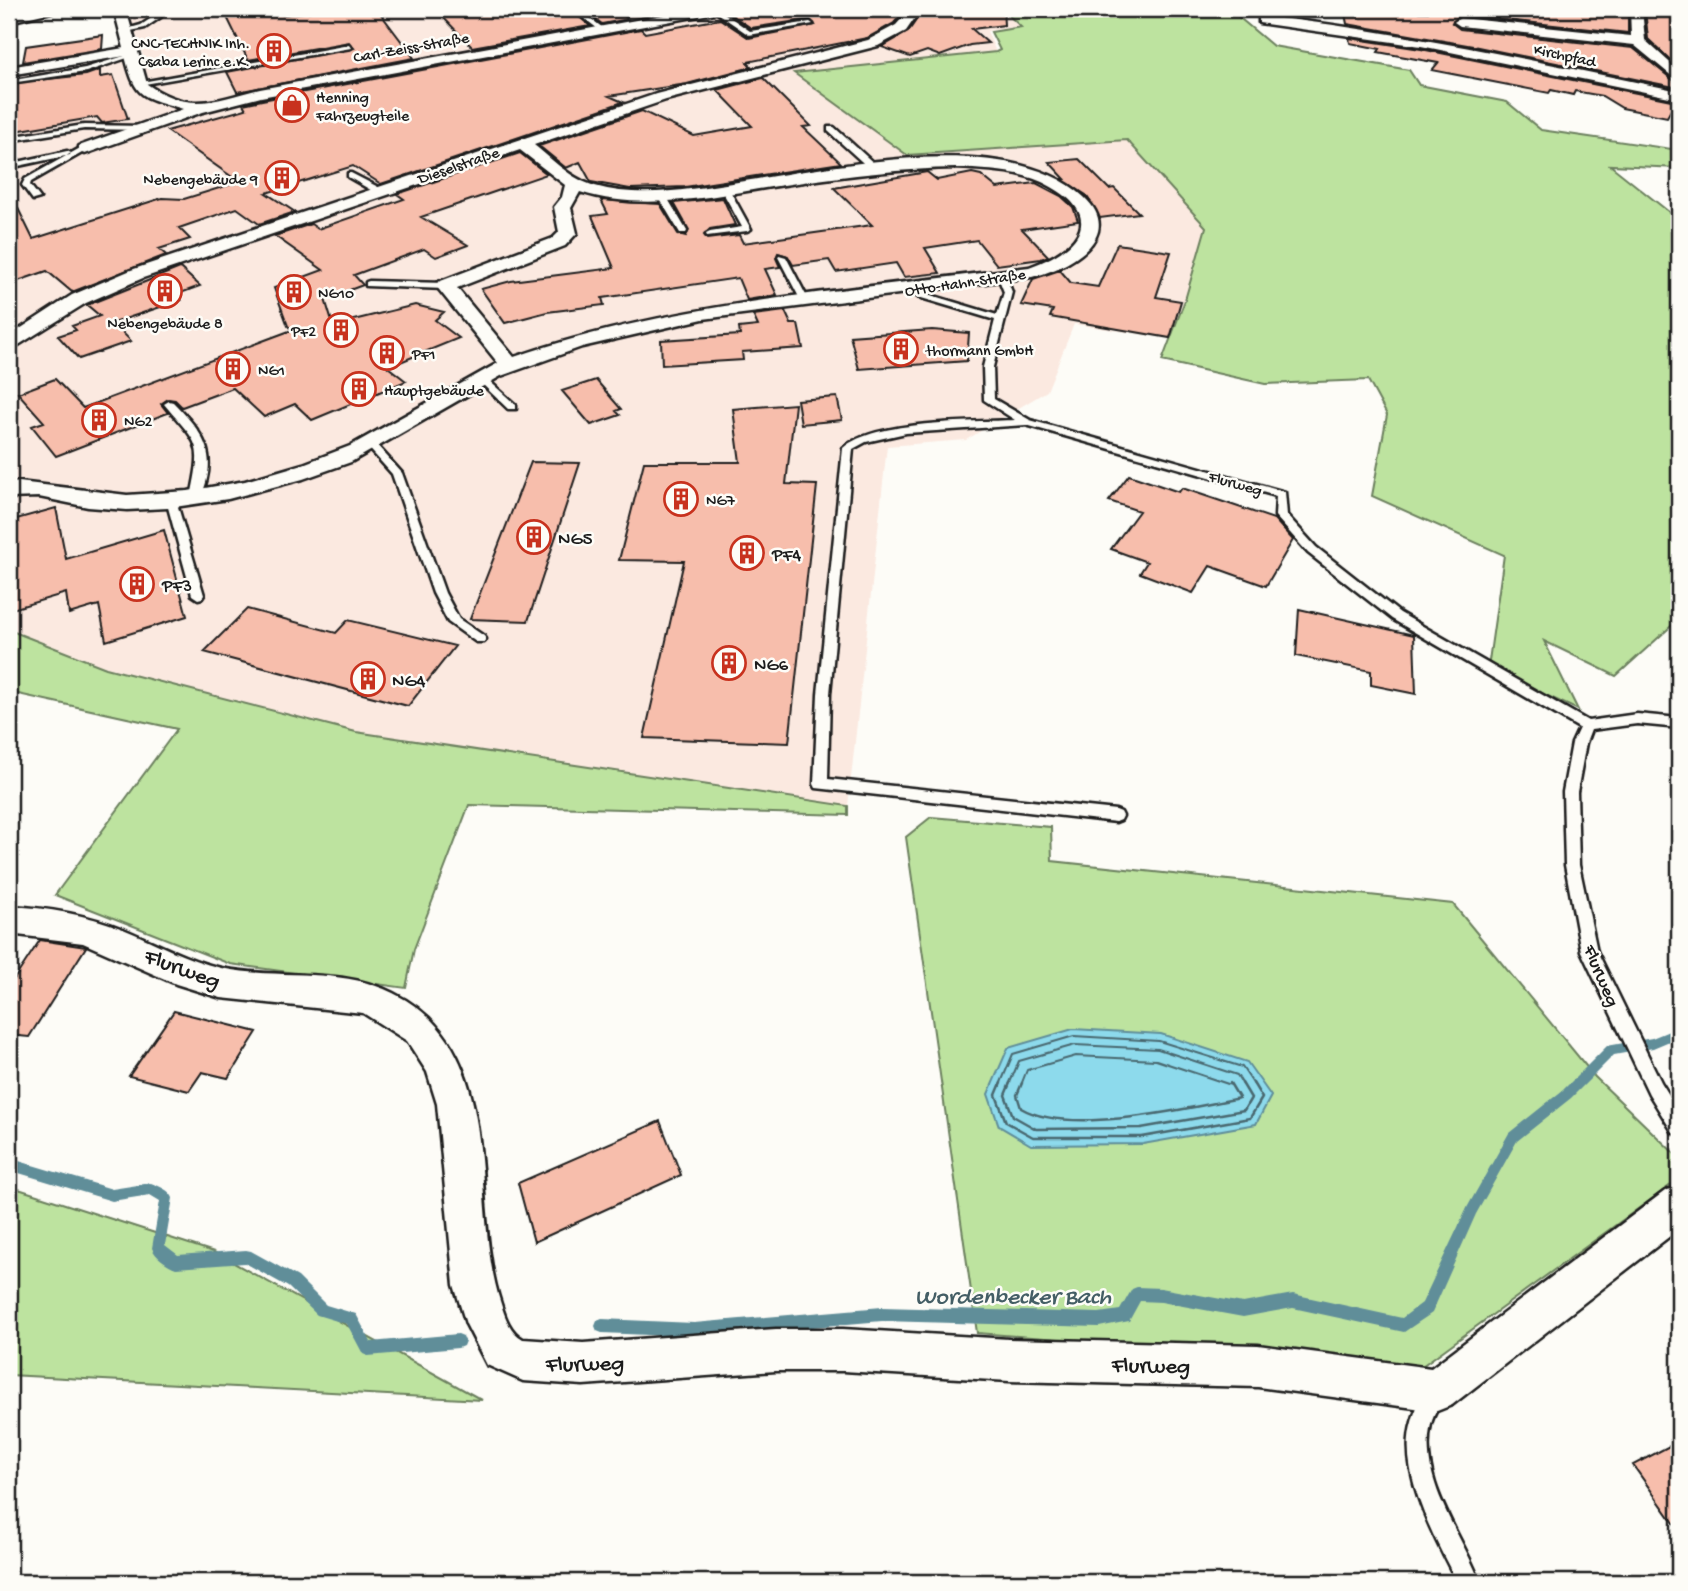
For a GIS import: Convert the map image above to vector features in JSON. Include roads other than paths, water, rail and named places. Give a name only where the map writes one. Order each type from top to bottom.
[{"type":"street","points":[[9,18],[58,9]]},
{"type":"street","points":[[120,9],[139,83],[153,95],[198,109]]},
{"type":"street","name":"Carl-Zeiss-Straße","points":[[85,149],[198,109],[331,78],[604,31],[714,9]]},
{"type":"street","name":"Dieselstraße","points":[[9,345],[79,299],[379,191],[661,97],[873,43],[901,28],[911,15],[909,9]]},
{"type":"street","points":[[1321,9],[1323,26]]},
{"type":"street","points":[[1444,47],[1468,9]]},
{"type":"street","points":[[1636,9],[1638,41]]},
{"type":"street","name":"Kirchpfad","points":[[1264,20],[1323,26],[1444,47],[1679,95]]},
{"type":"street","points":[[1460,23],[1638,41],[1679,78]]},
{"type":"street","points":[[13,76],[132,53]]},
{"type":"street","name":"Otto-Hahn-Straße","points":[[510,365],[620,328],[723,309],[910,289],[1032,272],[1059,262],[1078,249],[1088,235],[1090,222],[1076,198],[1059,184],[997,166],[941,161],[662,196],[609,194],[573,185],[521,143]]},
{"type":"street","points":[[9,491],[42,490],[112,501],[196,497],[245,489],[301,473],[371,445],[510,365],[445,286],[559,242],[568,233],[562,207],[570,198],[573,185]]},
{"type":"street","name":"Flurweg","points":[[9,920],[52,923],[91,931],[221,983],[356,996],[382,1004],[411,1022],[433,1048],[453,1090],[461,1133],[470,1267],[480,1310],[492,1336],[505,1354],[536,1363],[630,1362],[782,1349],[1049,1362],[1258,1366],[1437,1390]]},
{"type":"street","points":[[1437,1390],[1679,1205]]},
{"type":"lane","points":[[126,30],[143,27],[159,16],[158,10],[163,9]]},
{"type":"lane","points":[[575,9],[604,31]]},
{"type":"lane","points":[[714,9],[749,33],[810,24]]},
{"type":"lane","points":[[139,83],[349,47]]},
{"type":"lane","points":[[9,139],[84,127],[145,128]]},
{"type":"lane","points":[[831,129],[875,169]]},
{"type":"lane","points":[[9,166],[85,149]]},
{"type":"lane","points":[[36,198],[26,185],[27,181],[85,149]]},
{"type":"lane","points":[[351,175],[379,191]]},
{"type":"lane","points":[[710,234],[747,229],[726,189]]},
{"type":"lane","points":[[662,196],[682,230]]},
{"type":"lane","points":[[782,257],[805,300]]},
{"type":"lane","points":[[910,289],[920,295],[1000,318],[1008,292],[1002,277]]},
{"type":"lane","points":[[369,284],[445,286]]},
{"type":"lane","name":"Flurweg","points":[[1000,318],[988,367],[989,400],[1026,422],[1280,495],[1281,516],[1312,550],[1396,616],[1586,726],[1579,743],[1570,792],[1572,864],[1589,951],[1646,1069],[1679,1127]]},
{"type":"lane","points":[[482,379],[512,407]]},
{"type":"lane","points":[[169,404],[200,436],[205,456],[196,497]]},
{"type":"lane","points":[[1026,422],[883,433],[859,439],[848,448],[824,694],[821,784],[1116,816]]},
{"type":"lane","points":[[371,445],[397,473],[439,593],[454,622],[480,639]]},
{"type":"lane","points":[[171,500],[198,595]]},
{"type":"lane","points":[[1586,726],[1637,719],[1679,723]]},
{"type":"lane","points":[[1437,1390],[1421,1425],[1422,1469],[1438,1522],[1469,1582]]},
{"type":"water","points":[[1073,1029],[1161,1034],[1247,1062],[1271,1096],[1256,1124],[1143,1144],[1031,1145],[999,1126],[988,1094],[1008,1048]]},
{"type":"waterway","name":"Wordenbecker Bach","points":[[602,1326],[694,1330],[882,1314],[1099,1320],[1124,1316],[1137,1294],[1161,1295],[1243,1310],[1293,1301],[1404,1325],[1427,1308],[1472,1210],[1513,1137],[1567,1094],[1611,1050],[1653,1043],[1679,1032]]},
{"type":"waterway","name":"Wordenbecker Bach","points":[[9,1164],[112,1195],[151,1189],[167,1198],[158,1248],[176,1262],[246,1256],[293,1282],[322,1310],[351,1319],[368,1349],[458,1341]]},
{"type":"place","name":"CNC-TECHNIK Inh. Csaba Lerinc e.K.","points":[[274,51]]},
{"type":"place","name":"Henning Fahrzeugteile","points":[[292,105]]},
{"type":"place","name":"Nebengebäude 9","points":[[282,178]]},
{"type":"place","name":"Nebengebäude 8","points":[[165,291]]},
{"type":"place","name":"NG10","points":[[294,292]]},
{"type":"place","name":"PF2","points":[[341,330]]},
{"type":"place","name":"thormann GmbH","points":[[901,349]]},
{"type":"place","name":"PF1","points":[[387,353]]},
{"type":"place","name":"NG1","points":[[233,369]]},
{"type":"place","name":"Hauptgebäude","points":[[359,389]]},
{"type":"place","name":"NG2","points":[[99,420]]},
{"type":"place","name":"NG7","points":[[681,499]]},
{"type":"place","name":"NG5","points":[[534,537]]},
{"type":"place","name":"PF4","points":[[747,553]]},
{"type":"place","name":"PF3","points":[[137,584]]},
{"type":"place","name":"NG6","points":[[729,663]]},
{"type":"place","name":"NG4","points":[[368,679]]}]
